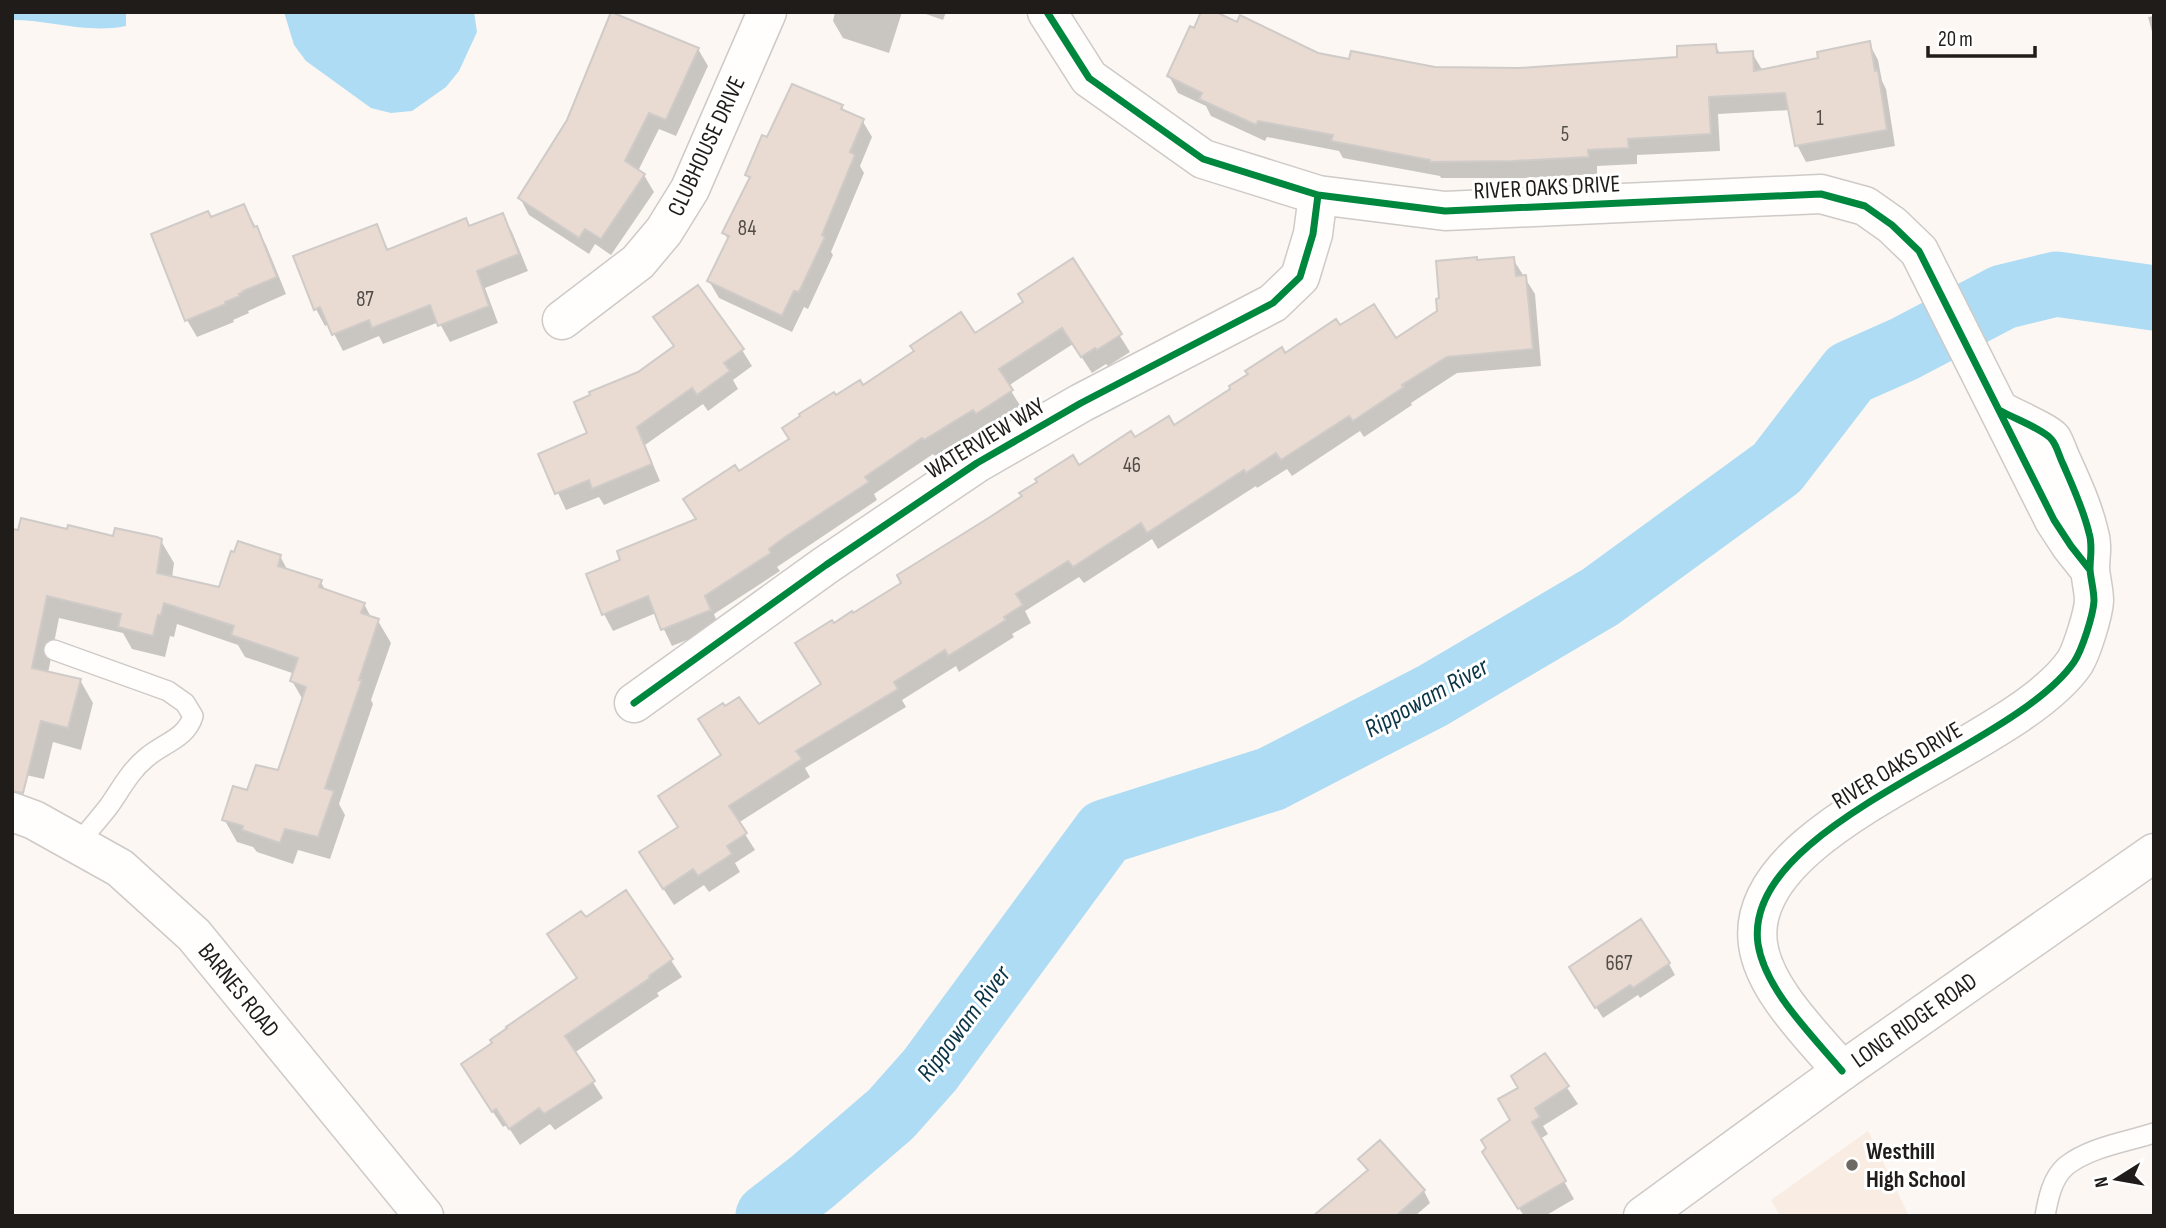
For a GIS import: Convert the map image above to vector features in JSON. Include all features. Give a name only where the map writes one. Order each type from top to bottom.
[{"type":"street","name":"CLUBHOUSE DRIVE","points":[[562,320],[638,262],[664,231],[690,189],[767,12]]},
{"type":"street","name":"RIVER OAKS DRIVE","points":[[1046,12],[1089,78],[1203,159],[1318,195],[1445,211],[1821,194],[1865,206],[1892,225],[1919,251],[2001,411],[2051,438],[2082,506],[2091,539],[2090,570],[2094,602],[2076,660],[2060,679],[1998,726],[1835,825],[1802,850],[1780,874],[1768,893],[1759,919],[1758,944],[1765,970],[1785,1002],[1842,1071]]},
{"type":"street","name":"WATERVIEW WAY","points":[[634,703],[826,565],[977,463],[1081,403],[1273,303],[1300,278],[1313,234],[1318,195]]},
{"type":"street","name":"BARNES ROAD","points":[[12,811],[34,820],[120,868],[194,935],[424,1216]]},
{"type":"street","name":"LONG RIDGE ROAD","points":[[1643,1216],[1842,1071],[2154,853]]},
{"type":"lane","points":[[54,650],[168,691],[185,703],[193,716],[190,727],[183,734],[146,758],[127,779],[78,844]]},
{"type":"lane","points":[[2045,1216],[2050,1191],[2065,1167],[2096,1151],[2154,1133]]},
{"type":"shaded area","name":"Westhill High School","points":[[1868,1131],[1909,1216],[1780,1216],[1771,1200]]},
{"type":"water","points":[[12,12],[126,12],[126,26],[83,28],[12,20]]},
{"type":"water","points":[[284,12],[474,12],[477,32],[459,71],[446,87],[412,111],[391,113],[371,108],[306,61],[294,45]]},
{"type":"building","points":[[611,12],[699,48],[666,120],[649,113],[625,161],[645,174],[601,239],[585,229],[579,238],[518,198],[567,120]]},
{"type":"building","points":[[1201,12],[1216,12],[1237,22],[1240,15],[1318,53],[1349,59],[1351,51],[1435,67],[1519,68],[1677,57],[1677,46],[1716,44],[1717,53],[1753,51],[1754,71],[1818,58],[1817,52],[1870,41],[1875,71],[1878,70],[1887,130],[1795,146],[1785,93],[1709,97],[1711,134],[1628,139],[1629,148],[1588,150],[1589,157],[1430,162],[1331,141],[1333,135],[1258,121],[1256,125],[1199,99],[1202,93],[1167,76],[1190,26],[1194,28]]},
{"type":"building","points":[[792,84],[843,105],[841,109],[864,119],[850,152],[855,155],[822,235],[825,237],[799,292],[794,291],[782,316],[707,281],[729,236],[722,233],[750,177],[745,175],[762,135],[767,137]]},
{"type":"building","points":[[244,204],[254,227],[257,226],[277,277],[243,291],[240,296],[225,302],[226,304],[185,321],[151,234],[208,211],[211,217]]},
{"type":"building","points":[[503,213],[519,254],[477,271],[489,306],[438,326],[430,305],[372,328],[369,320],[332,335],[320,307],[314,310],[293,256],[377,224],[387,250],[466,218],[469,226]]},
{"type":"building","points":[[1477,257],[1477,260],[1514,257],[1516,276],[1526,275],[1533,349],[1447,357],[1402,385],[1404,387],[1353,421],[1349,416],[1281,460],[1276,453],[1246,473],[1244,470],[1147,533],[1141,523],[1073,567],[1068,561],[1016,594],[1023,605],[1004,617],[1006,620],[948,656],[945,650],[894,682],[898,689],[796,751],[802,759],[729,806],[747,833],[727,846],[732,854],[698,876],[693,869],[663,889],[639,852],[678,827],[658,796],[721,755],[698,719],[723,703],[725,706],[739,697],[759,724],[821,684],[795,643],[832,620],[834,623],[852,611],[853,613],[901,583],[897,575],[1022,496],[1019,493],[1037,482],[1035,479],[1073,455],[1079,465],[1131,431],[1135,437],[1169,416],[1174,425],[1230,389],[1229,386],[1248,374],[1245,371],[1282,347],[1285,353],[1336,319],[1340,325],[1374,304],[1396,338],[1437,311],[1436,299],[1439,298],[1436,261]]},
{"type":"building","points":[[1073,258],[1122,334],[1081,357],[1062,328],[999,369],[1013,390],[976,414],[973,410],[924,440],[922,438],[865,477],[869,482],[785,537],[769,549],[771,553],[705,596],[711,610],[661,630],[648,596],[602,615],[586,574],[620,560],[617,551],[696,519],[683,499],[735,465],[739,471],[789,439],[782,428],[800,416],[799,414],[834,392],[836,395],[860,380],[863,385],[914,351],[910,346],[961,312],[975,333],[1023,302],[1018,294]]},
{"type":"building","points":[[698,285],[744,349],[724,363],[730,371],[697,395],[692,388],[637,427],[652,464],[592,489],[589,480],[555,494],[538,454],[587,433],[574,402],[590,395],[589,392],[638,372],[674,346],[653,317]]},
{"type":"building","points":[[21,518],[67,529],[68,525],[113,536],[115,528],[157,537],[162,539],[157,573],[219,587],[231,551],[234,552],[238,541],[281,555],[278,566],[322,580],[319,587],[365,603],[361,613],[379,619],[359,680],[362,680],[325,788],[334,791],[318,837],[285,829],[280,843],[242,830],[243,826],[222,820],[233,786],[247,790],[256,765],[278,770],[306,687],[290,681],[298,658],[231,635],[234,626],[164,603],[153,636],[118,627],[121,614],[47,596],[32,668],[81,679],[68,728],[41,721],[23,793],[12,791],[12,529],[18,530]]},
{"type":"building","points":[[626,890],[673,959],[649,976],[650,978],[565,1036],[595,1081],[544,1114],[539,1108],[509,1129],[496,1109],[492,1112],[461,1064],[492,1043],[490,1040],[506,1027],[577,978],[547,934],[581,911],[586,917]]},
{"type":"building","points":[[1641,919],[1670,963],[1633,988],[1630,985],[1595,1008],[1569,967]]},
{"type":"building","points":[[1545,1053],[1569,1086],[1535,1108],[1540,1117],[1532,1122],[1566,1181],[1518,1209],[1482,1152],[1486,1148],[1481,1140],[1510,1120],[1498,1099],[1518,1088],[1511,1076]]},
{"type":"building","points":[[1380,1140],[1425,1190],[1396,1216],[1313,1216],[1368,1170],[1358,1159]]},
{"type":"waterway","name":"Rippowam River","points":[[768,1216],[891,1114],[930,1070],[1105,832],[1271,779],[1432,696],[1600,597],[1777,468],[1850,373],[1904,349],[2003,297],[2056,284],[2154,298]]},
{"type":"cycle path","points":[[1047,12],[1089,78],[1203,159],[1318,195],[1445,211],[1821,194],[1865,206],[1892,225],[1919,251],[2054,520],[2090,570]]},
{"type":"cycle path","points":[[634,703],[826,565],[977,463],[1081,403],[1273,303],[1300,277],[1313,234],[1318,195]]},
{"type":"cycle path","points":[[1842,1071],[1792,1012],[1762,961],[1758,944],[1764,901],[1792,862],[1834,826],[1887,791],[1996,727],[2042,695],[2074,662],[2092,615],[2094,601],[2090,538],[2081,506],[2057,448],[2043,432],[2001,411]]},
{"type":"place","name":"Westhill High School","points":[[1852,1165]]}]
